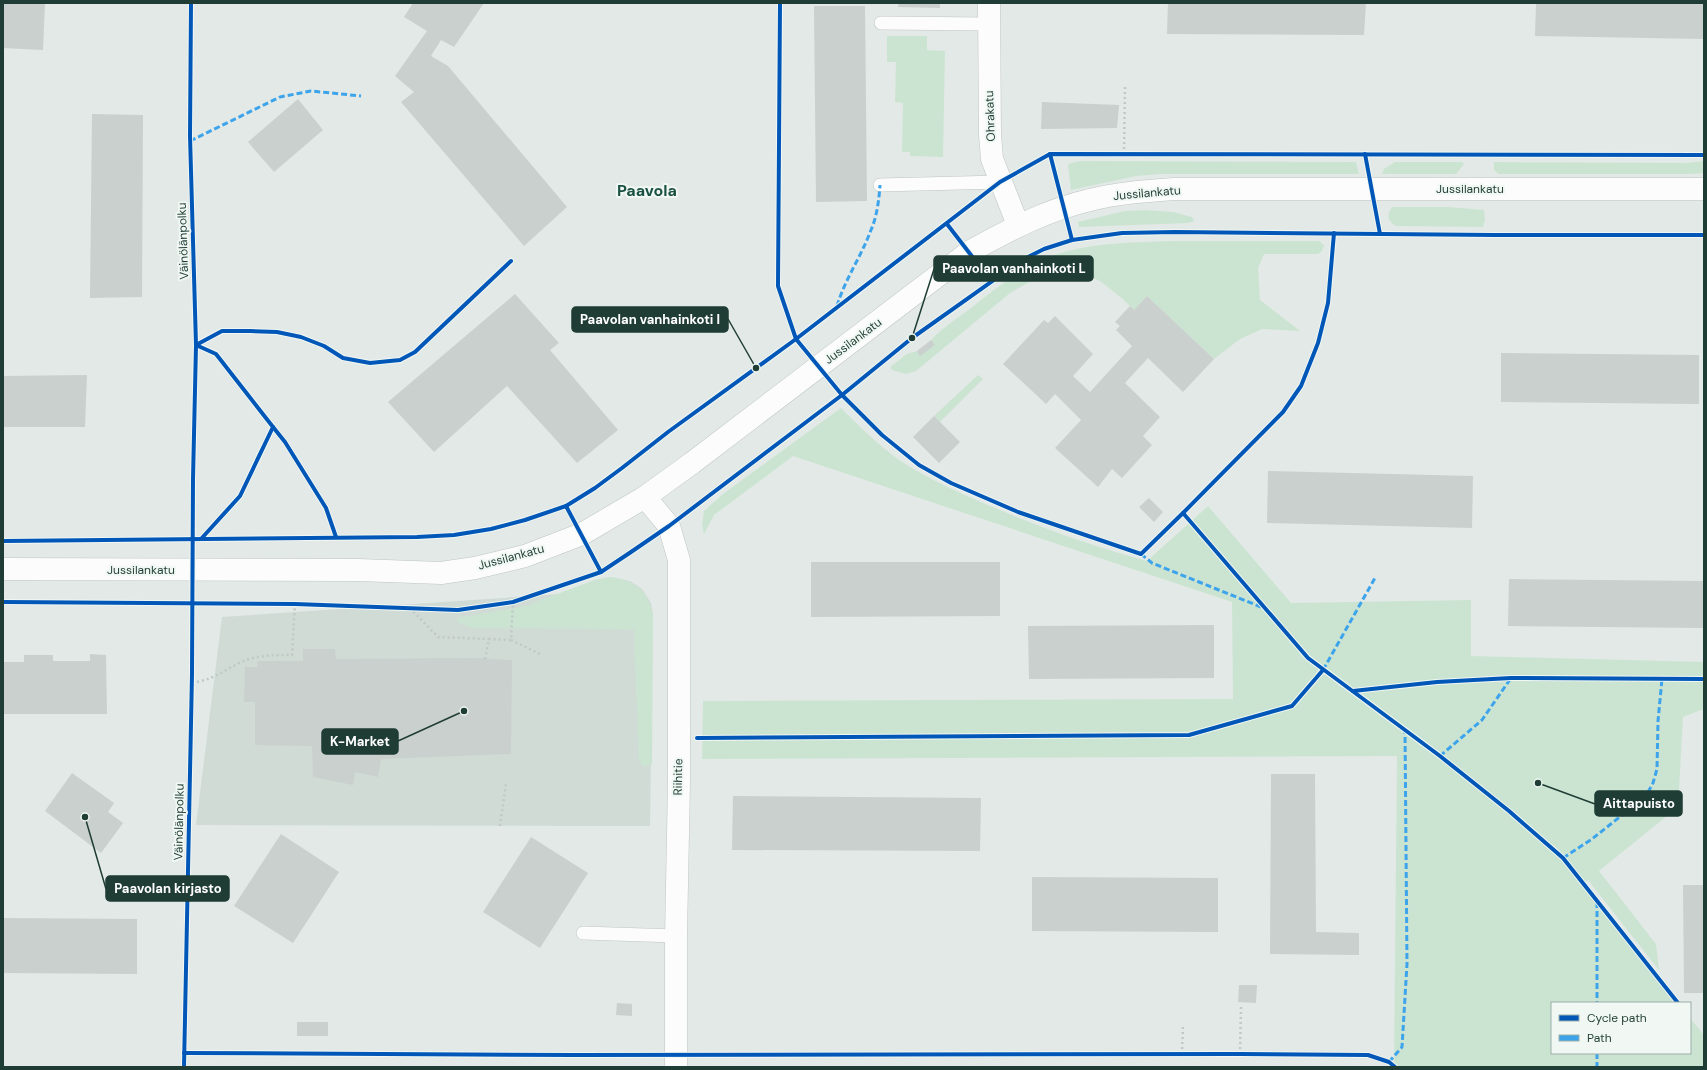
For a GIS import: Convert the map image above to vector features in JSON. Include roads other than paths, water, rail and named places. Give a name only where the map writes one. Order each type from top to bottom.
[{"type":"main road","name":"Ohrakatu","points":[[989,14],[990,135],[992,159],[1018,225]]},
{"type":"main road","name":"Jussilankatu","points":[[3,569],[351,570],[441,573],[474,568],[525,556],[582,534],[644,497],[705,453],[968,252],[1018,225],[1064,207],[1088,200],[1129,193],[1175,189],[1704,189]]},
{"type":"main road","name":"Riihitie","points":[[644,497],[669,526],[680,560],[676,1067]]},
{"type":"lane","points":[[881,23],[989,14]]},
{"type":"lane","points":[[880,185],[1000,182]]},
{"type":"lane","points":[[583,933],[676,936]]},
{"type":"place","name":"Paavolan vanhainkoti L","points":[[912,338]]},
{"type":"place","name":"Paavolan vanhainkoti I","points":[[756,368]]},
{"type":"place","name":"K-Market","points":[[464,711]]},
{"type":"place","name":"Aittapuisto","points":[[1538,783]]},
{"type":"place","name":"Paavolan kirjasto","points":[[85,817]]},
{"type":"district","name":"Paavola","points":[[647,190]]}]
